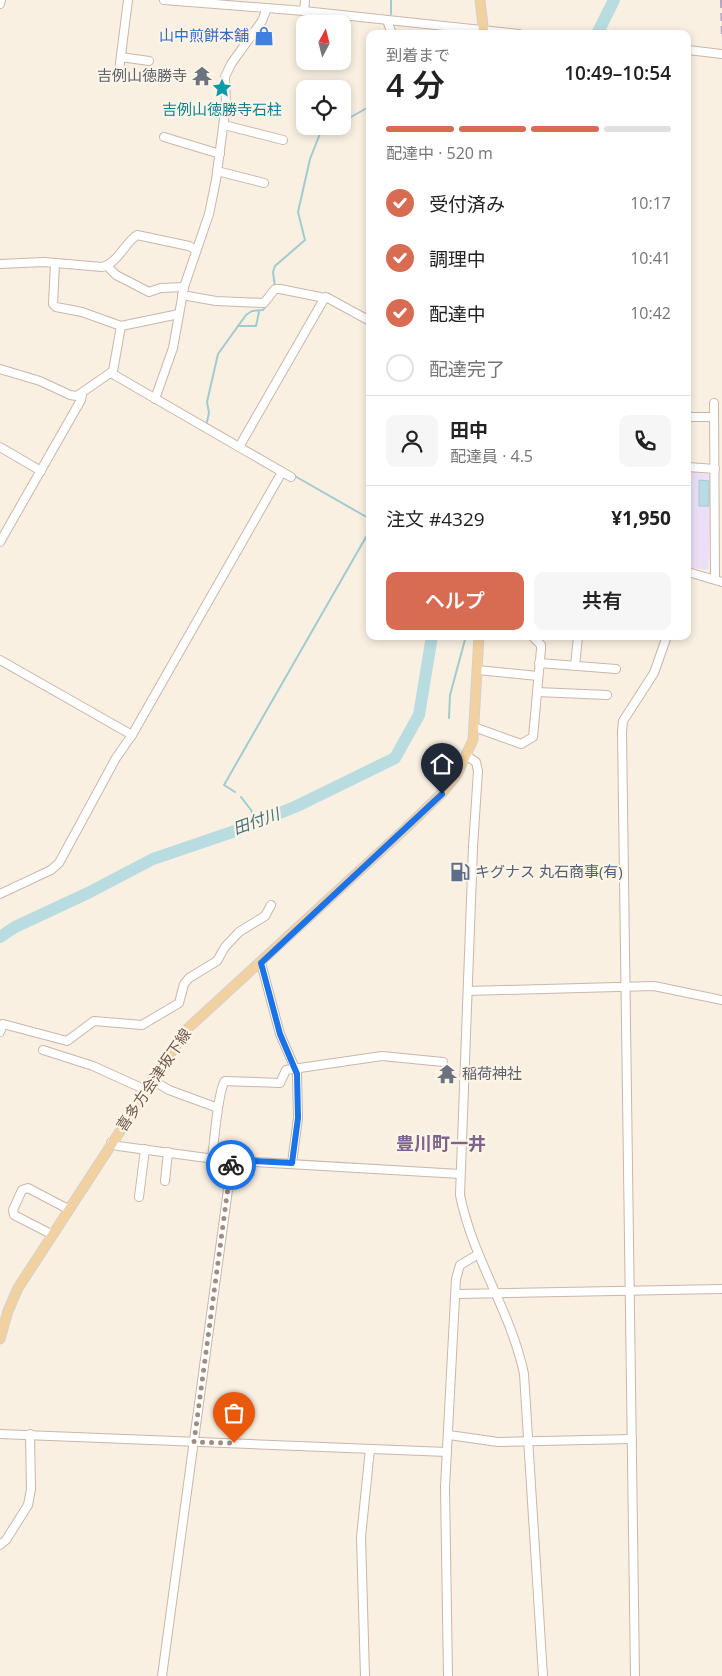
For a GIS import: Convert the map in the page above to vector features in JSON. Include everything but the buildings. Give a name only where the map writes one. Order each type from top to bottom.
[{"type":"main road","points":[[480,0],[484,30]]},
{"type":"main road","name":"喜多方会津坂下線","points":[[0,1339],[8,1311],[18,1288],[51,1234],[186,1030],[261,963],[442,794],[456,776],[467,756],[474,727],[479,640]]},
{"type":"street","points":[[0,4],[1,0]]},
{"type":"street","points":[[119,71],[128,0]]},
{"type":"street","points":[[164,0],[304,11],[468,30]]},
{"type":"street","points":[[304,11],[305,0]]},
{"type":"street","points":[[155,399],[173,348],[184,287],[209,214],[224,125],[225,77],[231,64],[262,22],[267,8]]},
{"type":"street","points":[[387,20],[391,30]]},
{"type":"street","points":[[691,50],[722,54]]},
{"type":"street","points":[[121,57],[149,62]]},
{"type":"street","points":[[224,125],[283,140]]},
{"type":"street","points":[[164,137],[220,154]]},
{"type":"street","points":[[217,171],[264,183]]},
{"type":"street","points":[[107,266],[137,235],[188,246],[196,250]]},
{"type":"street","points":[[0,264],[55,263],[107,266],[116,275],[149,292],[161,288],[184,287]]},
{"type":"street","points":[[55,263],[54,306],[99,317],[121,326],[179,314]]},
{"type":"street","points":[[182,295],[216,301],[264,302],[274,289],[325,298],[366,319]]},
{"type":"street","points":[[239,447],[325,298]]},
{"type":"street","points":[[0,542],[82,400],[82,395],[99,379],[111,373],[117,360],[121,326]]},
{"type":"street","points":[[0,369],[40,381],[70,395],[82,395]]},
{"type":"street","points":[[111,373],[291,477]]},
{"type":"street","points":[[691,573],[719,580],[712,417],[714,403]]},
{"type":"street","points":[[691,416],[712,417]]},
{"type":"street","points":[[0,447],[41,471]]},
{"type":"street","points":[[691,467],[715,469]]},
{"type":"street","points":[[0,894],[55,866],[282,472]]},
{"type":"street","points":[[474,727],[521,744],[533,737],[540,645],[536,640]]},
{"type":"street","points":[[575,666],[578,640]]},
{"type":"street","points":[[635,1676],[622,726],[654,673],[666,640]]},
{"type":"street","points":[[0,660],[132,735]]},
{"type":"street","points":[[539,663],[616,669]]},
{"type":"street","points":[[478,670],[538,676]]},
{"type":"street","points":[[537,692],[607,695]]},
{"type":"street","points":[[467,756],[476,762],[478,771],[460,1174],[462,1206],[477,1255],[510,1327],[521,1360],[527,1394],[543,1676]]},
{"type":"street","points":[[0,1032],[3,1024],[67,1041],[94,1022],[142,1025],[179,1003],[184,984],[189,978],[217,961],[225,947],[239,932],[265,916],[271,904]]},
{"type":"street","points":[[261,963],[280,1034],[295,1068],[298,1108],[292,1163]]},
{"type":"street","points":[[468,991],[663,987],[722,1000]]},
{"type":"street","points":[[43,1050],[93,1066],[146,1090]]},
{"type":"street","points":[[212,1158],[218,1108],[222,1085],[225,1081],[280,1083],[284,1071],[295,1068],[382,1056],[443,1062]]},
{"type":"street","points":[[152,1080],[168,1090],[218,1108]]},
{"type":"street","points":[[112,1143],[118,1146],[232,1160],[460,1174]]},
{"type":"street","points":[[139,1196],[144,1149]]},
{"type":"street","points":[[165,1181],[168,1152]]},
{"type":"street","points":[[162,1676],[232,1160]]},
{"type":"street","points":[[51,1234],[14,1215],[13,1210],[22,1190],[28,1188],[68,1209]]},
{"type":"street","points":[[448,1676],[445,1487],[456,1294],[460,1265],[477,1255]]},
{"type":"street","points":[[456,1294],[722,1288]]},
{"type":"street","points":[[0,1434],[447,1452]]},
{"type":"street","points":[[0,1545],[6,1540],[26,1511],[30,1498],[30,1434]]},
{"type":"street","points":[[449,1435],[498,1442],[632,1439]]},
{"type":"street","points":[[365,1676],[361,1537],[370,1449]]},
{"type":"shaded area","points":[[691,472],[711,475],[711,523],[708,570],[691,567]]},
{"type":"water","points":[[699,480],[709,481],[709,506],[699,506]]},
{"type":"waterway","points":[[391,0],[391,14]]},
{"type":"waterway","name":"田付川","points":[[599,30],[614,0]]},
{"type":"waterway","points":[[351,117],[366,109]]},
{"type":"waterway","points":[[275,287],[273,272],[275,266],[305,240],[298,212],[310,159],[319,135]]},
{"type":"waterway","points":[[206,426],[209,413],[207,402],[218,354],[246,315],[252,311],[263,310],[273,297]]},
{"type":"waterway","points":[[238,326],[256,326],[259,312]]},
{"type":"waterway","points":[[293,475],[366,517]]},
{"type":"waterway","points":[[235,792],[224,785],[366,537]]},
{"type":"waterway","name":"田付川","points":[[0,937],[15,927],[88,893],[153,859],[238,830],[297,806],[395,758],[419,715],[431,640]]},
{"type":"waterway","points":[[449,718],[450,695],[465,640]]},
{"type":"waterway","points":[[241,797],[251,810],[256,823]]},
{"type":"railway","points":[[721,0],[722,38]]},
{"type":"way so far","points":[[231,1165],[194,1442],[234,1443]]},
{"type":"place","name":"山中煎餅本舗","points":[[264,36]]},
{"type":"place","name":"吉例山徳勝寺","points":[[202,76]]},
{"type":"place","name":"吉例山徳勝寺石柱","points":[[222,88]]},
{"type":"place","name":"キグナス 丸石商事(有)","points":[[460,872]]},
{"type":"place","name":"稲荷神社","points":[[447,1074]]},
{"type":"district","name":"豊川町一井","points":[[441,1144]]},
{"type":"route","points":[[231,1165],[232,1160],[292,1163],[298,1118],[297,1074],[280,1034],[261,963],[442,794]]}]
